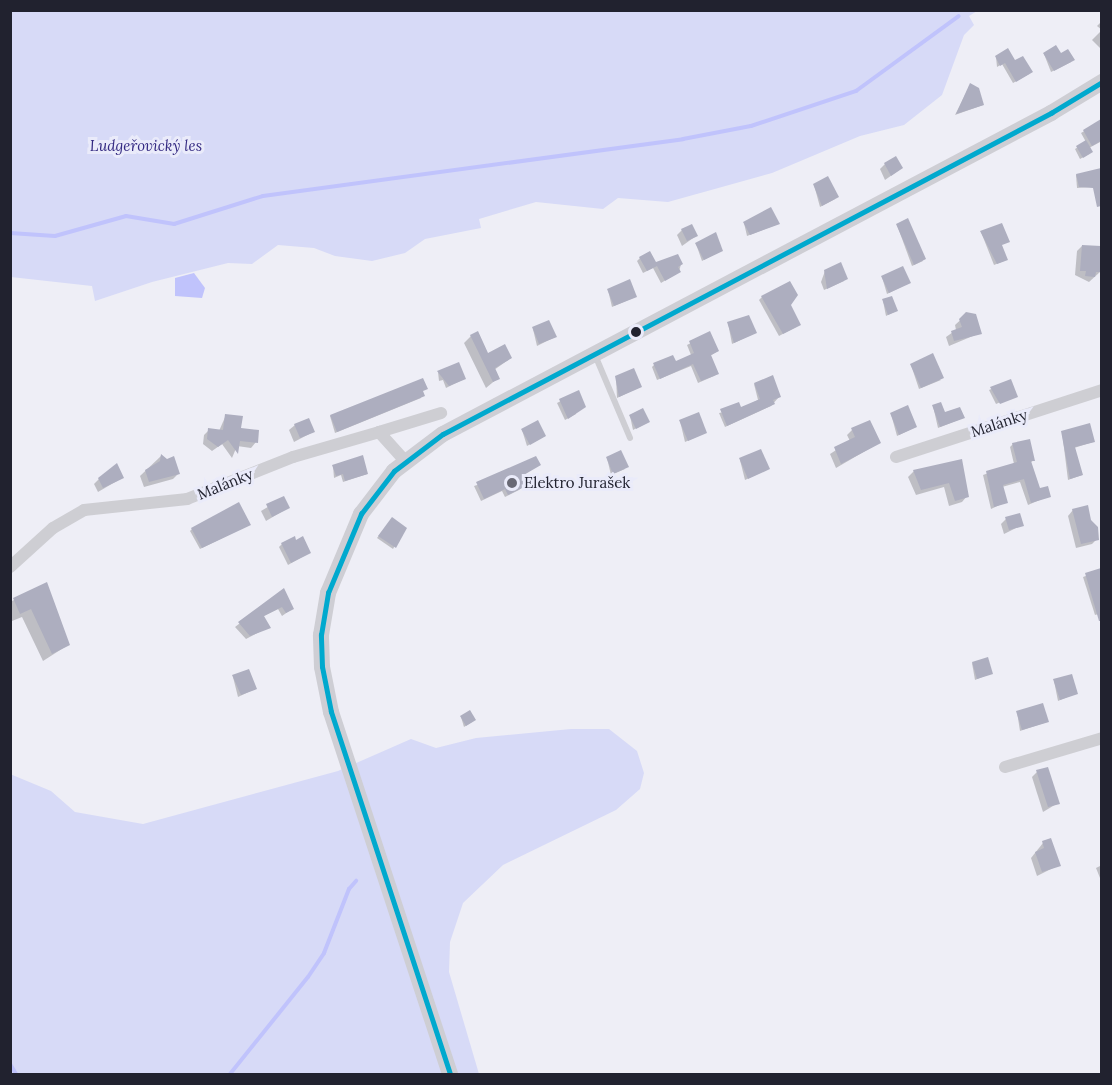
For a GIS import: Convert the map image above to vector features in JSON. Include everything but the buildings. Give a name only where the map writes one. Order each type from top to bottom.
[{"type":"street","points":[[450,1074],[339,737],[322,667],[321,635],[328,593],[361,514],[405,460],[443,434],[907,189],[1101,82]]},
{"type":"street","name":"Malánky","points":[[896,457],[1101,390]]},
{"type":"street","name":"Malánky","points":[[10,567],[53,528],[84,510],[187,499],[293,457],[441,413]]},
{"type":"street","points":[[380,432],[405,460]]},
{"type":"street","points":[[1005,766],[1101,738]]},
{"type":"lane","points":[[594,354],[630,438]]},
{"type":"green space","name":"Ludgeřovický les","points":[[10,11],[977,11],[969,16],[974,25],[964,35],[942,95],[904,125],[860,136],[772,173],[668,202],[618,198],[603,209],[536,202],[479,219],[481,228],[425,239],[405,253],[372,261],[335,256],[314,248],[278,245],[252,264],[228,263],[152,282],[95,301],[92,286],[11,277]]},
{"type":"green space","points":[[571,729],[609,729],[637,751],[644,773],[640,789],[616,810],[503,865],[463,903],[450,942],[449,972],[479,1074],[11,1074],[10,774],[51,791],[75,812],[143,824],[338,771],[411,739],[436,748],[476,738]]},
{"type":"water","points":[[194,273],[205,288],[202,298],[175,296],[175,278]]},
{"type":"waterway","points":[[10,233],[55,236],[126,216],[174,224],[263,196],[683,139],[751,126],[856,91],[959,16]]},
{"type":"waterway","points":[[230,1074],[308,977],[324,953],[349,889],[356,881]]},
{"type":"waterway","points":[[10,1064],[16,1074]]},
{"type":"transit line","points":[[450,1074],[331,712],[322,667],[321,635],[328,593],[361,514],[394,471],[443,434],[1051,113],[1102,82]]},
{"type":"place","name":"Elektro Jurašek","points":[[512,483]]}]
